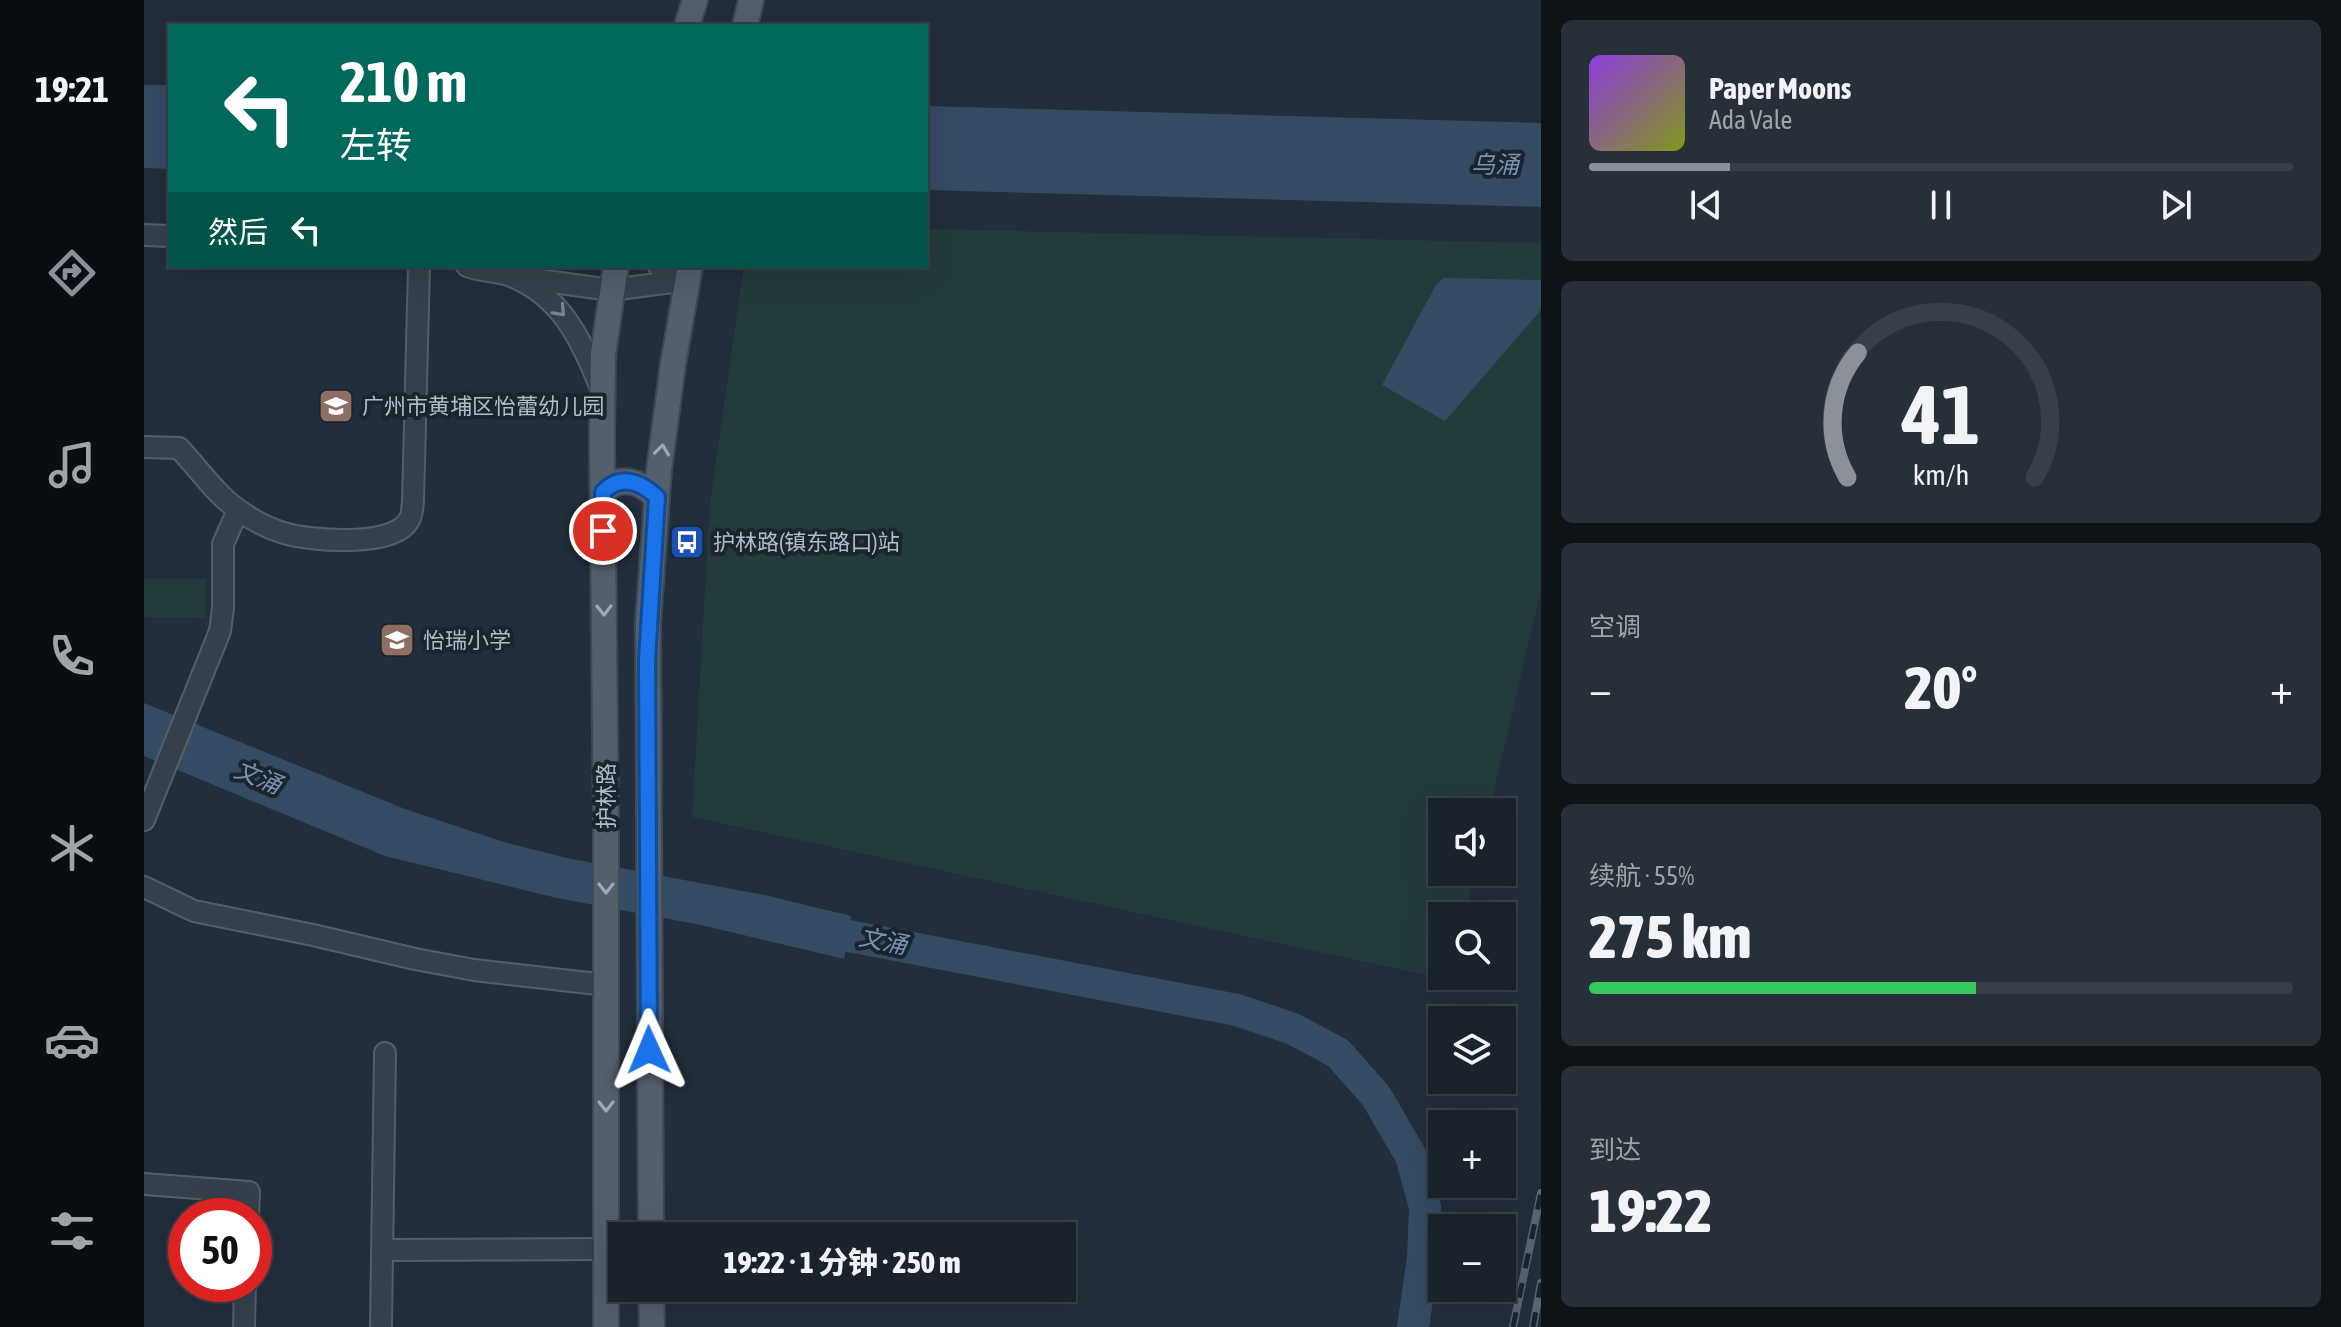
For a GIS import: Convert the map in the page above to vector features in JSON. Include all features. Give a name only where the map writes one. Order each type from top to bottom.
[{"type":"main road","points":[[688,24],[695,0]]},
{"type":"main road","points":[[745,24],[751,0]]},
{"type":"main road","name":"护林路","points":[[606,1327],[603,354],[616,268]]},
{"type":"main road","name":"护林路","points":[[651,1222],[648,623],[657,497],[673,364],[689,273]]},
{"type":"main road","points":[[603,492],[610,485],[627,481],[639,483],[657,497]]},
{"type":"main road","points":[[651,1302],[652,1327]]},
{"type":"street","points":[[144,235],[168,236]]},
{"type":"street","points":[[144,447],[179,448],[238,510],[283,533],[313,539],[382,538],[401,530],[410,519],[419,268]]},
{"type":"street","points":[[476,268],[611,290],[689,273]]},
{"type":"street","points":[[668,268],[689,273]]},
{"type":"street","points":[[508,275],[534,287],[569,320],[603,392]]},
{"type":"street","points":[[144,820],[220,631],[223,544],[238,510]]},
{"type":"street","points":[[144,887],[194,911],[415,959],[474,970],[606,985]]},
{"type":"street","points":[[381,1327],[385,1053]]},
{"type":"street","points":[[144,1184],[249,1192],[249,1198]]},
{"type":"street","points":[[383,1250],[606,1249]]},
{"type":"street","points":[[244,1327],[245,1302]]},
{"type":"green space","points":[[928,229],[1541,243],[1541,590],[1492,798],[1428,798],[1428,886],[1472,886],[1468,902],[1428,902],[1428,975],[692,817],[710,503],[744,268],[928,268]]},
{"type":"green space","points":[[144,579],[206,579],[206,618],[144,617]]},
{"type":"water","points":[[144,85],[168,85],[168,169],[144,168]]},
{"type":"water","name":"乌涌","points":[[928,106],[1541,123],[1541,207],[928,190]]},
{"type":"water","points":[[1444,278],[1541,280],[1541,310],[1445,421],[1382,385],[1436,285]]},
{"type":"water","points":[[144,703],[405,809],[507,843],[567,858],[769,896],[851,916],[844,959],[701,925],[557,898],[385,856],[144,756]]},
{"type":"waterway","name":"文涌","points":[[807,928],[1237,1010],[1293,1029],[1338,1053],[1376,1096],[1411,1156],[1425,1207],[1423,1258],[1413,1327]]},
{"type":"railway","points":[[1513,1327],[1541,1193]]},
{"type":"railway","points":[[1533,1327],[1541,1283]]},
{"type":"place","name":"广州市黄埔区怡蕾幼儿园","points":[[336,406]]},
{"type":"place","name":"护林路(镇东路口)站","points":[[687,542]]},
{"type":"place","name":"怡瑞小学","points":[[397,640]]},
{"type":"route","points":[[603,531],[603,492],[610,485],[637,482],[657,497],[647,660],[649,1050]]}]
